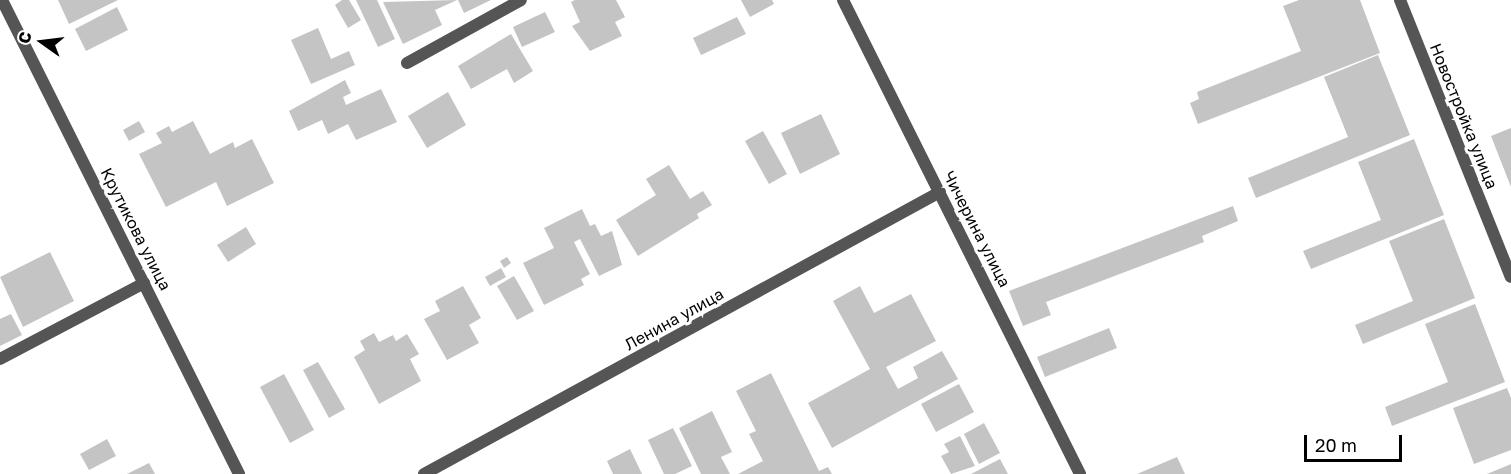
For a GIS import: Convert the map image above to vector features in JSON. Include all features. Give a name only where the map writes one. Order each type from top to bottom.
[{"type":"street","name":"Крутикова улица","points":[[2,0],[239,474]]},
{"type":"street","points":[[407,63],[521,0]]},
{"type":"street","name":"Чичерина улица","points":[[843,0],[1080,474]]},
{"type":"street","name":"Новостройка улица","points":[[1400,0],[1511,277]]},
{"type":"street","name":"Ленина улица","points":[[424,474],[940,192]]},
{"type":"street","points":[[0,359],[144,283]]},
{"type":"building","points":[[58,0],[118,0],[69,24]]},
{"type":"building","points":[[342,0],[349,0],[361,20],[348,28],[335,5]]},
{"type":"building","points":[[356,0],[377,0],[395,39],[378,47]]},
{"type":"building","points":[[457,0],[435,10],[442,25],[403,44],[383,2]]},
{"type":"building","points":[[458,0],[491,0],[464,13]]},
{"type":"building","points":[[575,0],[616,0],[625,17],[615,22],[622,36],[590,51],[572,26],[580,22],[571,2]]},
{"type":"building","points":[[741,0],[772,0],[774,4],[750,17]]},
{"type":"building","points":[[1299,0],[1360,0],[1380,53],[1198,124],[1190,103],[1199,99],[1197,92],[1301,51],[1283,6]]},
{"type":"building","points":[[117,7],[128,30],[86,51],[75,29]]},
{"type":"building","points":[[545,12],[555,32],[522,47],[513,27]]},
{"type":"building","points":[[737,17],[746,34],[701,55],[693,38]]},
{"type":"building","points":[[318,28],[331,59],[349,51],[355,65],[311,84],[291,40]]},
{"type":"building","points":[[511,34],[533,71],[514,83],[507,69],[471,89],[458,66]]},
{"type":"building","points":[[1378,55],[1410,135],[1256,198],[1248,178],[1348,137],[1324,77]]},
{"type":"building","points":[[345,80],[351,93],[343,97],[346,105],[381,89],[397,122],[356,140],[348,124],[328,134],[322,120],[298,131],[289,111]]},
{"type":"building","points":[[448,92],[466,125],[427,148],[408,116]]},
{"type":"building","points":[[821,114],[840,154],[800,174],[781,133]]},
{"type":"building","points":[[139,121],[145,132],[129,141],[123,130]]},
{"type":"building","points":[[193,121],[210,154],[233,142],[235,148],[252,139],[274,183],[227,206],[216,182],[166,207],[139,154],[162,143],[156,133],[169,126],[172,132]]},
{"type":"building","points":[[1511,128],[1511,187],[1491,136]]},
{"type":"building","points":[[763,131],[787,174],[769,184],[745,141]]},
{"type":"building","points":[[1414,139],[1444,215],[1311,269],[1303,251],[1381,220],[1358,162]]},
{"type":"building","points":[[669,165],[690,199],[703,191],[712,205],[697,214],[699,218],[638,256],[616,220],[656,195],[646,179]]},
{"type":"building","points":[[1233,206],[1238,221],[1202,236],[1204,242],[1046,302],[1051,315],[1023,326],[1009,291]]},
{"type":"building","points":[[582,209],[590,226],[595,224],[601,236],[612,231],[622,265],[599,276],[580,239],[574,242],[590,274],[581,279],[584,285],[544,305],[523,263],[554,248],[544,228]]},
{"type":"building","points":[[1444,219],[1475,298],[1363,344],[1355,325],[1413,301],[1389,241]]},
{"type":"building","points":[[246,227],[256,244],[228,262],[217,245]]},
{"type":"building","points":[[50,252],[74,301],[23,327],[0,277]]},
{"type":"building","points":[[507,257],[511,263],[504,268],[500,261]]},
{"type":"building","points":[[501,268],[506,277],[490,286],[485,277]]},
{"type":"building","points":[[514,276],[534,311],[517,320],[497,286]]},
{"type":"building","points":[[463,286],[481,318],[469,325],[479,343],[447,360],[424,319],[440,311],[435,301]]},
{"type":"building","points":[[860,286],[874,313],[911,294],[936,341],[886,367],[898,389],[918,378],[913,367],[942,351],[958,379],[832,448],[808,403],[870,369],[833,301]]},
{"type":"building","points":[[1475,304],[1505,382],[1392,426],[1385,407],[1448,382],[1425,324]]},
{"type":"building","points":[[11,314],[22,335],[0,346],[0,319]]},
{"type":"building","points":[[1109,328],[1117,348],[1045,377],[1037,357]]},
{"type":"building","points":[[374,333],[379,342],[393,335],[396,341],[407,334],[419,354],[410,359],[421,381],[379,404],[354,357],[365,350],[360,341]]},
{"type":"building","points":[[318,362],[345,409],[329,418],[303,370]]},
{"type":"building","points":[[771,373],[819,471],[828,467],[832,474],[738,474],[763,461],[749,434],[756,431],[736,391]]},
{"type":"building","points":[[284,374],[314,430],[290,443],[260,387]]},
{"type":"building","points":[[959,384],[974,412],[936,432],[921,404]]},
{"type":"building","points":[[1507,388],[1511,398],[1511,450],[1474,464],[1453,408]]},
{"type":"building","points":[[712,411],[732,452],[721,457],[730,474],[701,474],[679,428]]},
{"type":"building","points":[[984,423],[1000,453],[979,464],[964,434]]},
{"type":"building","points":[[673,428],[692,466],[675,474],[664,474],[648,440]]},
{"type":"building","points":[[960,436],[975,466],[951,474],[941,456],[949,452],[944,444]]},
{"type":"building","points":[[107,439],[116,456],[89,470],[80,454]]},
{"type":"building","points":[[630,449],[642,474],[613,474],[607,461]]},
{"type":"building","points":[[1177,457],[1185,474],[1137,474]]},
{"type":"building","points":[[1000,459],[1008,474],[971,474]]},
{"type":"building","points":[[149,463],[155,474],[127,474]]},
{"type":"building","points":[[1511,464],[1511,474],[1487,474]]}]
